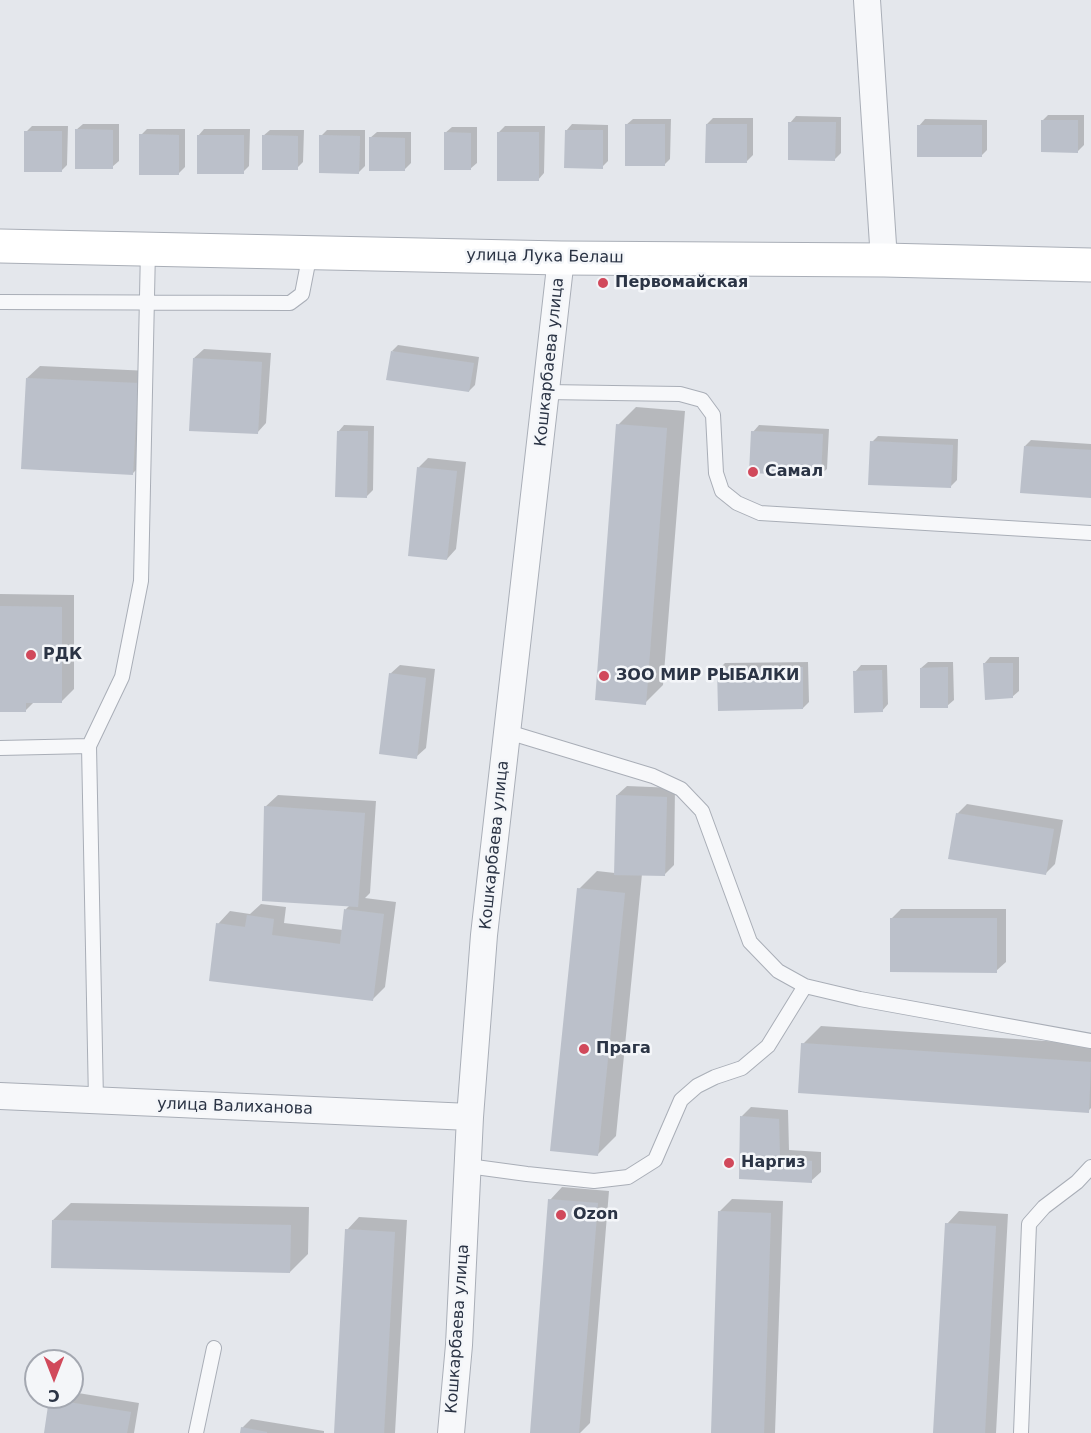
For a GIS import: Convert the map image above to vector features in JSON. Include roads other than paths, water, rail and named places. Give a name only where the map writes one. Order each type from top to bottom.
[{"type":"main road","name":"улица Лука Белаш","points":[[0,246],[561,258],[884,260],[1091,265]]},
{"type":"street","points":[[867,0],[884,260]]},
{"type":"street","name":"Кошкарбаева улица","points":[[451,1433],[459,1345],[470,1117],[484,935],[561,258]]},
{"type":"street","name":"улица Валиханова","points":[[0,1096],[470,1117]]},
{"type":"lane","points":[[96,1101],[89,746],[122,677],[141,581],[148,249]]},
{"type":"lane","points":[[0,302],[290,303],[302,294],[310,253]]},
{"type":"lane","points":[[546,392],[680,394],[702,400],[713,415],[716,473],[722,491],[738,503],[760,513],[1091,534]]},
{"type":"lane","points":[[508,732],[653,776],[681,789],[702,811],[750,942],[778,971],[805,986],[872,1001],[1091,1041]]},
{"type":"lane","points":[[0,748],[89,746]]},
{"type":"lane","points":[[468,1166],[594,1181],[628,1177],[655,1160],[681,1100],[696,1086],[742,1068],[768,1046],[805,986]]},
{"type":"lane","points":[[1021,1433],[1029,1224],[1044,1207],[1077,1182],[1091,1167]]},
{"type":"lane","points":[[196,1433],[213,1347]]},
{"type":"place","name":"Первомайская","points":[[603,283]]},
{"type":"place","name":"Самал","points":[[753,472]]},
{"type":"place","name":"РДК","points":[[31,655]]},
{"type":"place","name":"ЗОО МИР РЫБАЛКИ","points":[[604,676]]},
{"type":"place","name":"Прага","points":[[584,1049]]},
{"type":"place","name":"Наргиз","points":[[729,1163]]},
{"type":"place","name":"Ozon","points":[[561,1215]]}]
